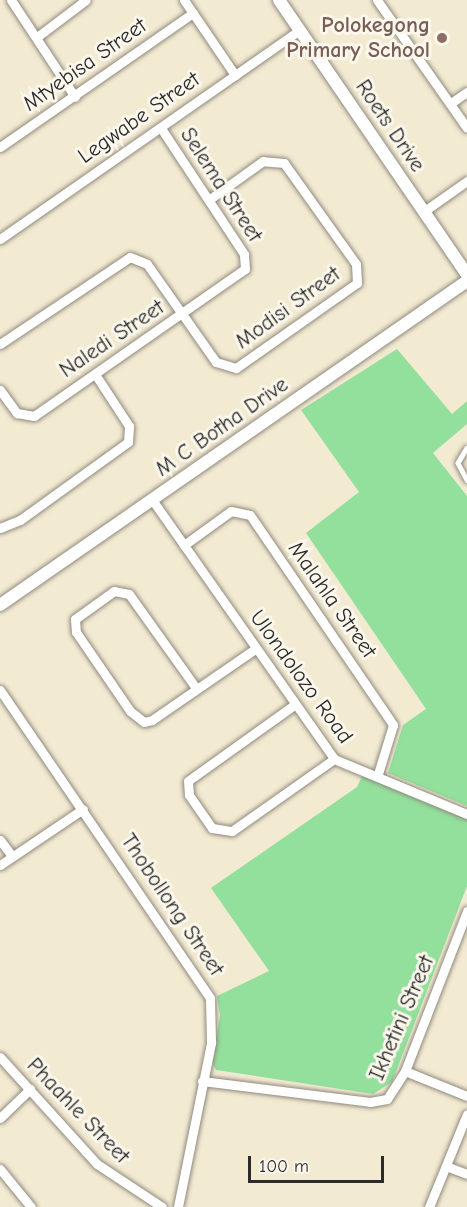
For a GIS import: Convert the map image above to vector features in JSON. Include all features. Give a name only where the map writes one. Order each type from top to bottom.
[{"type":"street","points":[[11,0],[75,97]]},
{"type":"street","points":[[37,37],[86,0]]},
{"type":"street","points":[[184,0],[235,75]]},
{"type":"street","name":"Roets Drive","points":[[279,0],[467,275]]},
{"type":"street","points":[[377,0],[467,128]]},
{"type":"street","name":"Mtyebisa Street","points":[[0,147],[193,13]]},
{"type":"street","name":"Legwabe Street","points":[[0,239],[300,30]]},
{"type":"street","points":[[451,103],[467,92]]},
{"type":"street","name":"Selema Street","points":[[161,128],[210,199],[247,265]]},
{"type":"street","name":"Modisi Street","points":[[184,314],[216,362],[236,368],[347,294],[358,278],[356,264],[284,163],[263,161],[210,199]]},
{"type":"street","points":[[423,212],[467,181]]},
{"type":"street","points":[[0,344],[130,257],[147,264],[184,314]]},
{"type":"street","name":"Naledi Street","points":[[0,390],[17,413],[30,417],[184,314],[247,265]]},
{"type":"street","name":"M C Botha Drive","points":[[0,605],[467,281]]},
{"type":"street","points":[[0,528],[20,520],[128,442],[129,426],[95,374]]},
{"type":"street","name":"Ulondolozo Road","points":[[153,501],[334,759],[467,814]]},
{"type":"street","name":"Malahla Street","points":[[184,545],[231,511],[250,515],[393,725],[376,777]]},
{"type":"street","points":[[196,688],[129,594],[114,591],[75,619],[76,632],[137,719],[152,720],[255,649]]},
{"type":"street","name":"Thobollong Street","points":[[0,690],[207,990],[213,1018],[178,1207]]},
{"type":"street","points":[[294,705],[188,781],[189,795],[212,828],[232,831],[334,759]]},
{"type":"street","points":[[0,865],[83,809]]},
{"type":"street","points":[[0,840],[12,856]]},
{"type":"street","name":"Ikhetini Street","points":[[202,1081],[370,1102],[394,1093],[405,1071],[467,911]]},
{"type":"street","name":"Phaahle Street","points":[[0,1057],[97,1164],[162,1207]]},
{"type":"street","points":[[405,1071],[467,1096]]},
{"type":"street","points":[[0,1118],[30,1089]]},
{"type":"street","points":[[429,1207],[467,1113]]},
{"type":"street","points":[[446,1166],[467,1174]]},
{"type":"street","points":[[0,1169],[28,1206]]},
{"type":"lane","points":[[467,448],[458,463],[467,480]]},
{"type":"green space","points":[[397,349],[452,414],[467,401],[467,424],[433,453],[467,496],[467,806],[388,773],[403,725],[426,709],[306,533],[359,492],[301,410]]},
{"type":"green space","points":[[363,774],[467,817],[467,886],[392,1082],[373,1094],[216,1070],[212,1062],[220,1015],[217,996],[269,971],[211,888],[357,787]]},
{"type":"place","name":"Polokegong Primary School","points":[[442,38]]}]
